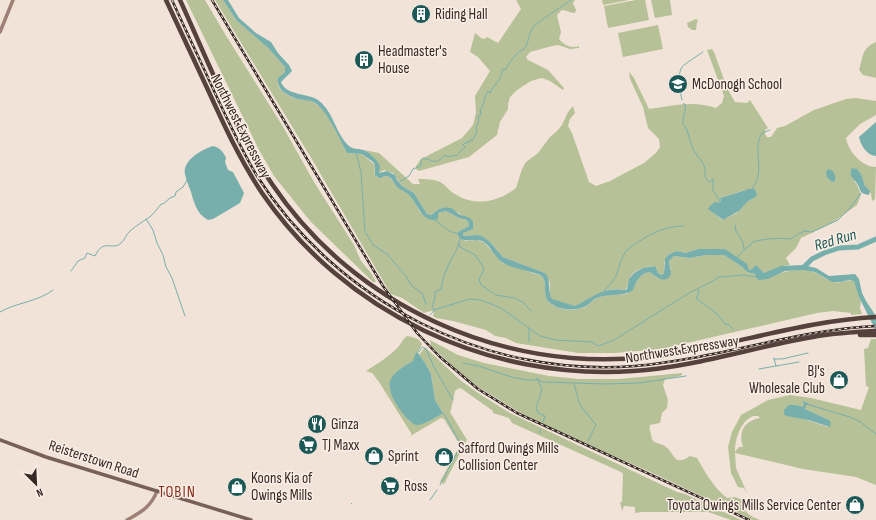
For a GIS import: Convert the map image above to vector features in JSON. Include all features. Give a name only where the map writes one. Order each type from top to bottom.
[{"type":"highway","name":"Northwest Expressway","points":[[166,0],[231,140],[263,193],[299,238],[327,266],[356,290],[392,314],[427,333],[468,349],[506,360],[566,370],[604,372],[650,370],[792,341],[834,334],[865,333],[876,331]]},
{"type":"highway","name":"Northwest Expressway","points":[[180,0],[242,134],[272,186],[293,213],[321,243],[349,269],[374,288],[411,311],[433,322],[466,335],[509,349],[554,357],[597,360],[634,359],[664,355],[816,324],[857,318],[876,318]]},
{"type":"highway","points":[[865,333],[876,335]]},
{"type":"main road","points":[[0,32],[13,0]]},
{"type":"main road","name":"Reisterstown Road","points":[[0,440],[46,457],[251,520]]},
{"type":"main road","points":[[127,520],[148,507],[154,499],[157,491]]},
{"type":"green space","points":[[186,0],[205,0],[282,125],[314,182],[354,245],[361,261],[376,282],[373,282],[311,222],[274,176],[259,150]]},
{"type":"green space","points":[[215,0],[223,0],[237,21],[268,48],[285,67],[285,72],[278,81],[278,85],[283,92],[297,99],[309,100],[318,105],[324,111],[347,153],[362,154],[375,165],[375,173],[377,177],[387,176],[390,178],[401,190],[410,195],[420,212],[430,219],[438,217],[438,213],[446,211],[459,218],[467,220],[469,226],[458,232],[461,239],[467,241],[476,240],[484,242],[502,263],[542,276],[545,283],[546,297],[549,302],[557,307],[573,310],[583,308],[595,299],[607,295],[627,294],[644,274],[650,272],[657,278],[671,270],[669,261],[674,256],[690,258],[706,255],[724,255],[741,266],[747,272],[755,274],[760,279],[786,272],[805,270],[814,272],[834,282],[855,281],[861,301],[860,308],[862,314],[851,315],[851,313],[833,311],[817,313],[661,349],[615,353],[578,353],[516,343],[506,338],[495,336],[486,330],[436,318],[433,316],[434,312],[431,311],[424,313],[402,298],[391,294],[310,156]]},
{"type":"green space","points":[[516,0],[575,0],[573,3],[576,10],[575,13],[562,10],[557,15],[561,32],[559,39],[568,46],[579,46],[579,48],[570,49],[558,45],[552,46],[530,52],[526,57],[528,60],[548,70],[564,88],[563,90],[550,81],[542,78],[531,81],[517,90],[510,97],[508,109],[500,122],[497,135],[469,157],[419,171],[416,169],[416,166],[421,159],[462,138],[473,125],[476,113],[475,96],[490,71],[478,57],[470,52],[475,33],[481,38],[485,39],[487,37],[498,43],[521,9]]},
{"type":"green space","points":[[602,0],[629,0],[603,5]]},
{"type":"green space","points":[[636,0],[645,0],[649,20],[608,28],[604,6]]},
{"type":"green space","points":[[651,0],[670,0],[672,15],[655,18]]},
{"type":"green space","points":[[696,19],[698,20],[696,30],[692,30],[688,27],[687,23]]},
{"type":"green space","points":[[658,25],[663,49],[623,57],[618,33]]},
{"type":"green space","points":[[876,42],[876,78],[863,75],[859,70],[865,50]]},
{"type":"green space","points":[[712,49],[714,52],[727,88],[735,102],[747,103],[750,100],[768,128],[765,130],[767,137],[771,137],[777,128],[785,126],[814,110],[846,99],[856,98],[876,101],[876,115],[860,124],[846,138],[847,143],[856,157],[866,164],[876,167],[875,199],[872,201],[871,194],[865,186],[859,171],[854,181],[857,184],[861,195],[857,205],[832,223],[801,238],[796,248],[786,258],[790,265],[764,273],[758,268],[749,270],[745,264],[729,252],[713,249],[698,249],[686,253],[676,251],[668,255],[664,263],[664,273],[662,275],[658,273],[653,266],[647,267],[640,269],[632,275],[625,290],[612,289],[605,291],[575,306],[554,301],[550,297],[550,283],[545,273],[503,257],[490,242],[477,235],[463,236],[462,233],[472,229],[473,224],[453,210],[442,208],[436,210],[431,215],[427,214],[414,193],[402,186],[393,173],[384,170],[379,173],[375,160],[364,150],[379,153],[413,184],[420,184],[418,179],[435,180],[442,183],[453,193],[470,201],[486,201],[502,197],[516,188],[522,169],[526,162],[538,153],[550,137],[557,131],[573,106],[575,113],[570,119],[568,126],[572,133],[589,182],[596,186],[610,181],[644,163],[656,153],[660,147],[659,139],[648,128],[643,107],[630,79],[629,72],[634,78],[649,109],[691,104],[699,104],[716,108],[722,103],[724,96],[707,50]],"holes":[[[745,190],[757,196],[747,202],[737,213],[722,220],[709,209],[721,203],[720,198]]]},
{"type":"green space","points":[[407,336],[418,339],[422,344],[418,353],[416,352],[414,361],[395,374],[391,381],[391,388],[397,403],[409,421],[421,424],[443,413],[435,400],[431,374],[419,355],[425,347],[460,380],[510,413],[677,492],[685,494],[741,520],[731,520],[708,512],[635,513],[635,507],[624,506],[622,511],[620,502],[622,502],[623,474],[621,472],[512,423],[509,418],[493,413],[493,411],[459,388],[455,391],[450,412],[467,440],[444,484],[440,482],[460,445],[444,419],[441,418],[412,435],[412,438],[411,433],[379,382],[372,373],[366,371],[392,353]]},
{"type":"green space","points":[[871,339],[876,339],[876,485],[856,477],[803,469],[735,453],[736,468],[747,493],[744,488],[738,487],[731,473],[728,447],[732,432],[741,415],[768,400],[790,395],[811,398],[861,410],[869,387],[866,386],[864,349],[868,348]],"holes":[[[796,405],[802,408],[805,407],[805,409],[827,419],[828,427],[801,418]],[[753,416],[758,416],[760,418],[754,419],[746,425],[741,437],[743,447],[739,447],[735,452],[739,431],[745,422]]]},
{"type":"green space","points":[[430,340],[458,355],[484,363],[549,376],[579,379],[619,379],[682,373],[680,376],[665,379],[663,385],[668,400],[667,408],[662,413],[660,423],[650,425],[654,442],[666,447],[678,460],[685,459],[690,456],[697,458],[710,480],[722,494],[727,498],[735,497],[743,500],[744,508],[747,513],[760,520],[753,520],[646,470],[574,439],[519,412],[478,387],[431,346]]},
{"type":"water","points":[[223,0],[228,0],[239,18],[256,33],[271,42],[278,53],[289,65],[292,71],[281,82],[287,90],[318,100],[328,110],[344,141],[353,148],[368,152],[378,162],[380,167],[379,173],[387,171],[395,175],[402,186],[414,193],[427,214],[431,215],[443,208],[451,208],[459,214],[469,218],[473,222],[473,229],[463,233],[463,236],[482,236],[490,242],[503,257],[545,273],[548,279],[552,299],[575,306],[605,291],[627,289],[629,279],[634,273],[643,268],[655,266],[658,273],[662,275],[664,273],[665,259],[668,255],[676,251],[686,253],[698,249],[725,249],[747,264],[749,270],[756,265],[764,273],[781,266],[803,265],[816,268],[829,276],[855,274],[859,279],[862,293],[866,301],[876,316],[876,331],[859,297],[854,281],[849,280],[832,282],[815,272],[804,270],[785,271],[768,279],[758,280],[755,274],[747,272],[741,266],[724,255],[706,255],[690,258],[674,256],[669,261],[671,273],[665,280],[650,272],[639,278],[633,290],[630,292],[595,299],[588,305],[579,309],[568,310],[553,305],[546,297],[545,283],[542,276],[503,263],[484,242],[461,239],[458,232],[469,226],[467,220],[459,218],[446,211],[438,213],[438,219],[429,219],[421,213],[409,195],[400,190],[389,177],[386,176],[379,178],[375,175],[375,165],[373,162],[362,154],[347,153],[333,126],[320,107],[310,101],[299,100],[286,94],[280,89],[278,78],[285,72],[285,67],[268,48],[237,21]]},
{"type":"water","points":[[876,122],[876,156],[870,154],[864,149],[859,137]]},
{"type":"water","points":[[213,146],[224,153],[228,170],[233,172],[244,193],[240,203],[213,219],[208,220],[201,215],[195,204],[186,178],[185,169],[187,164],[194,156]]},
{"type":"water","points":[[852,168],[857,169],[861,174],[865,186],[870,191],[869,195],[861,192],[858,184],[852,178]]},
{"type":"water","points":[[828,169],[834,174],[834,182],[827,177],[826,172]]},
{"type":"water","points":[[749,189],[754,189],[757,196],[747,202],[739,211],[723,220],[708,209],[715,202],[721,203],[720,198]]},
{"type":"water","points":[[416,352],[425,363],[431,374],[435,400],[443,413],[417,425],[410,421],[398,407],[392,397],[390,385],[390,381],[394,375],[400,369],[413,361]]},
{"type":"water","points":[[802,401],[810,404],[806,405],[805,409],[831,422],[830,427],[808,420],[784,415],[784,410],[789,405],[803,407],[804,404]]},
{"type":"waterway","points":[[399,182],[409,176],[413,169],[421,166],[421,160],[423,158],[437,161],[445,155],[448,157],[454,155],[456,156],[465,147],[463,145],[465,143],[473,140],[477,131],[476,127],[479,121],[478,116],[481,114],[480,111],[488,91],[490,93],[499,80],[502,70],[506,69],[519,52],[524,49],[534,26],[571,0]]},
{"type":"waterway","points":[[682,100],[679,83],[680,70],[703,52]]},
{"type":"waterway","points":[[683,104],[685,104],[683,124],[687,130],[693,149],[702,161],[706,179],[709,182],[713,179],[713,190],[721,203]]},
{"type":"waterway","points":[[752,189],[758,174],[759,140],[762,133],[770,130]]},
{"type":"waterway","points":[[356,154],[361,173],[365,231]]},
{"type":"waterway","points":[[71,271],[78,261],[85,258],[87,253],[95,256],[101,248],[105,246],[115,246],[121,243],[129,232],[151,216],[161,204],[175,196],[176,192],[183,187],[187,180]]},
{"type":"waterway","points":[[737,258],[740,253],[753,242],[781,238],[791,239],[805,231],[812,232],[838,220],[850,208],[861,193]]},
{"type":"waterway","points":[[146,219],[153,230],[185,316]]},
{"type":"waterway","points":[[435,220],[449,231],[459,234]]},
{"type":"waterway","points":[[735,225],[736,231],[743,242],[744,249]]},
{"type":"waterway","points":[[604,291],[615,278],[627,250],[661,230],[676,226],[684,226]]},
{"type":"waterway","points":[[366,233],[373,245],[387,254],[406,276],[412,286],[422,293],[426,304]]},
{"type":"waterway","points":[[460,239],[443,279],[441,289],[435,292],[432,307],[434,310],[469,299],[481,300],[501,308],[540,336],[556,340],[592,342],[598,346],[614,340],[689,293],[719,277],[743,275],[757,277]]},
{"type":"waterway","name":"Red Run","points":[[804,267],[812,259],[824,253],[839,248],[858,247],[876,239]]},
{"type":"waterway","points":[[459,244],[460,247],[475,255],[482,265],[484,269],[479,279],[481,285],[496,295],[515,298],[524,303],[531,311]]},
{"type":"waterway","points":[[0,312],[41,297],[53,290]]},
{"type":"waterway","points":[[698,290],[699,293],[696,298],[718,315],[725,324],[728,324],[733,329]]},
{"type":"waterway","points":[[430,315],[434,311]]},
{"type":"waterway","points":[[529,328],[529,342]]},
{"type":"waterway","points":[[419,352],[422,347],[426,349],[434,367],[453,400]]},
{"type":"waterway","points":[[774,359],[782,359],[808,353]]},
{"type":"waterway","points":[[774,358],[776,366]]},
{"type":"waterway","points":[[759,369],[799,362]]},
{"type":"waterway","points":[[463,363],[479,366],[525,380],[537,379],[543,382],[605,384],[639,383],[686,376]]},
{"type":"waterway","points":[[537,378],[542,389],[536,408],[538,413],[545,416],[543,422]]},
{"type":"waterway","points":[[574,384],[580,405],[596,425],[588,441]]},
{"type":"waterway","points":[[806,404],[850,417],[859,421],[876,434]]},
{"type":"waterway","points":[[440,485],[461,445],[443,413]]},
{"type":"waterway","points":[[430,500],[437,490]]},
{"type":"railway","points":[[172,0],[246,156],[257,176],[290,221],[329,261],[373,295],[420,323],[471,344],[524,359],[579,366],[635,366],[666,362],[815,333],[876,326]]},
{"type":"railway","points":[[212,0],[383,286],[417,333],[440,357],[478,389],[517,413],[749,520]]},
{"type":"place","name":"Riding Hall","points":[[421,14]]},
{"type":"place","name":"Headmaster's House","points":[[364,60]]},
{"type":"place","name":"McDonogh School","points":[[678,84]]},
{"type":"place","name":"BJ's Wholesale Club","points":[[839,380]]},
{"type":"place","name":"Ginza","points":[[317,424]]},
{"type":"place","name":"TJ Maxx","points":[[308,445]]},
{"type":"place","name":"Sprint","points":[[374,456]]},
{"type":"place","name":"Safford Owings Mills Collision Center","points":[[444,457]]},
{"type":"place","name":"Ross","points":[[390,486]]},
{"type":"place","name":"Koons Kia of Owings Mills","points":[[237,487]]},
{"type":"place","name":"Toyota Owings Mills Service Center","points":[[855,505]]},
{"type":"district","name":"TOBIN","points":[[177,491]]}]
